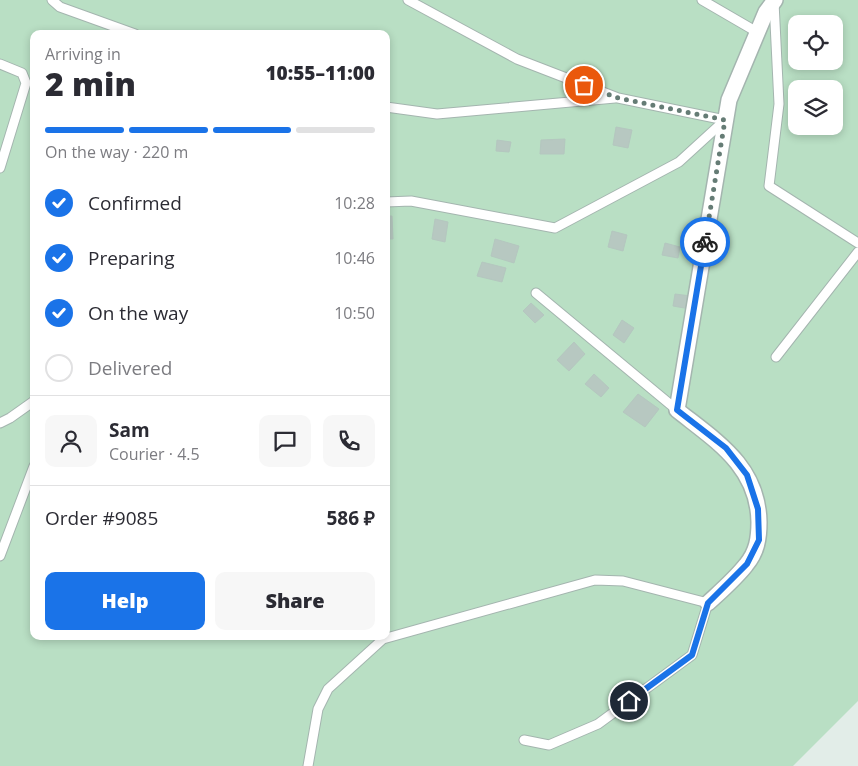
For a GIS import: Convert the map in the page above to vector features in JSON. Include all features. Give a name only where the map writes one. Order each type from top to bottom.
[{"type":"street","points":[[708,603],[747,564],[759,540],[758,509],[747,475],[726,448],[677,410],[729,100],[766,12],[774,1]]},
{"type":"lane","points":[[52,0],[60,8],[123,30]]},
{"type":"lane","points":[[408,0],[517,59],[618,98],[725,120]]},
{"type":"lane","points":[[702,0],[757,32]]},
{"type":"lane","points":[[774,1],[779,104],[769,186],[858,243]]},
{"type":"lane","points":[[0,64],[22,73],[26,83],[0,168]]},
{"type":"lane","points":[[390,107],[437,114],[618,98]]},
{"type":"lane","points":[[390,202],[411,201],[556,228],[679,162],[725,120]]},
{"type":"lane","points":[[776,357],[858,252]]},
{"type":"lane","points":[[536,293],[677,410]]},
{"type":"lane","points":[[0,423],[30,404]]},
{"type":"lane","points":[[0,556],[30,477]]},
{"type":"lane","points":[[390,637],[595,580],[623,582],[708,603],[692,655],[598,724],[549,745],[524,740]]},
{"type":"lane","points":[[308,766],[318,709],[328,689],[382,640]]},
{"type":"green space","points":[[0,0],[858,0],[858,701],[793,766],[0,766]]},
{"type":"building","points":[[616,127],[632,130],[628,148],[613,145]]},
{"type":"building","points":[[565,139],[564,154],[540,154],[541,140]]},
{"type":"building","points":[[497,140],[511,142],[509,152],[496,151]]},
{"type":"building","points":[[390,216],[392,216],[393,239],[390,239]]},
{"type":"building","points":[[435,219],[448,222],[445,242],[432,239]]},
{"type":"building","points":[[612,231],[627,235],[623,251],[608,247]]},
{"type":"building","points":[[495,239],[519,246],[514,263],[491,256]]},
{"type":"building","points":[[665,243],[680,247],[678,258],[662,255]]},
{"type":"building","points":[[482,262],[506,268],[502,282],[477,276]]},
{"type":"building","points":[[675,294],[691,296],[690,309],[673,306]]},
{"type":"building","points":[[531,303],[544,315],[535,323],[523,311]]},
{"type":"building","points":[[622,320],[634,328],[624,343],[613,335]]},
{"type":"building","points":[[574,342],[585,354],[569,371],[557,360]]},
{"type":"building","points":[[594,374],[609,388],[601,397],[585,384]]},
{"type":"building","points":[[638,394],[659,409],[645,427],[623,412]]},
{"type":"way so far","points":[[584,85],[618,98],[725,120],[705,242]]},
{"type":"route","points":[[629,701],[692,655],[708,603],[747,564],[759,540],[758,509],[747,475],[726,448],[677,410],[705,242]]}]
